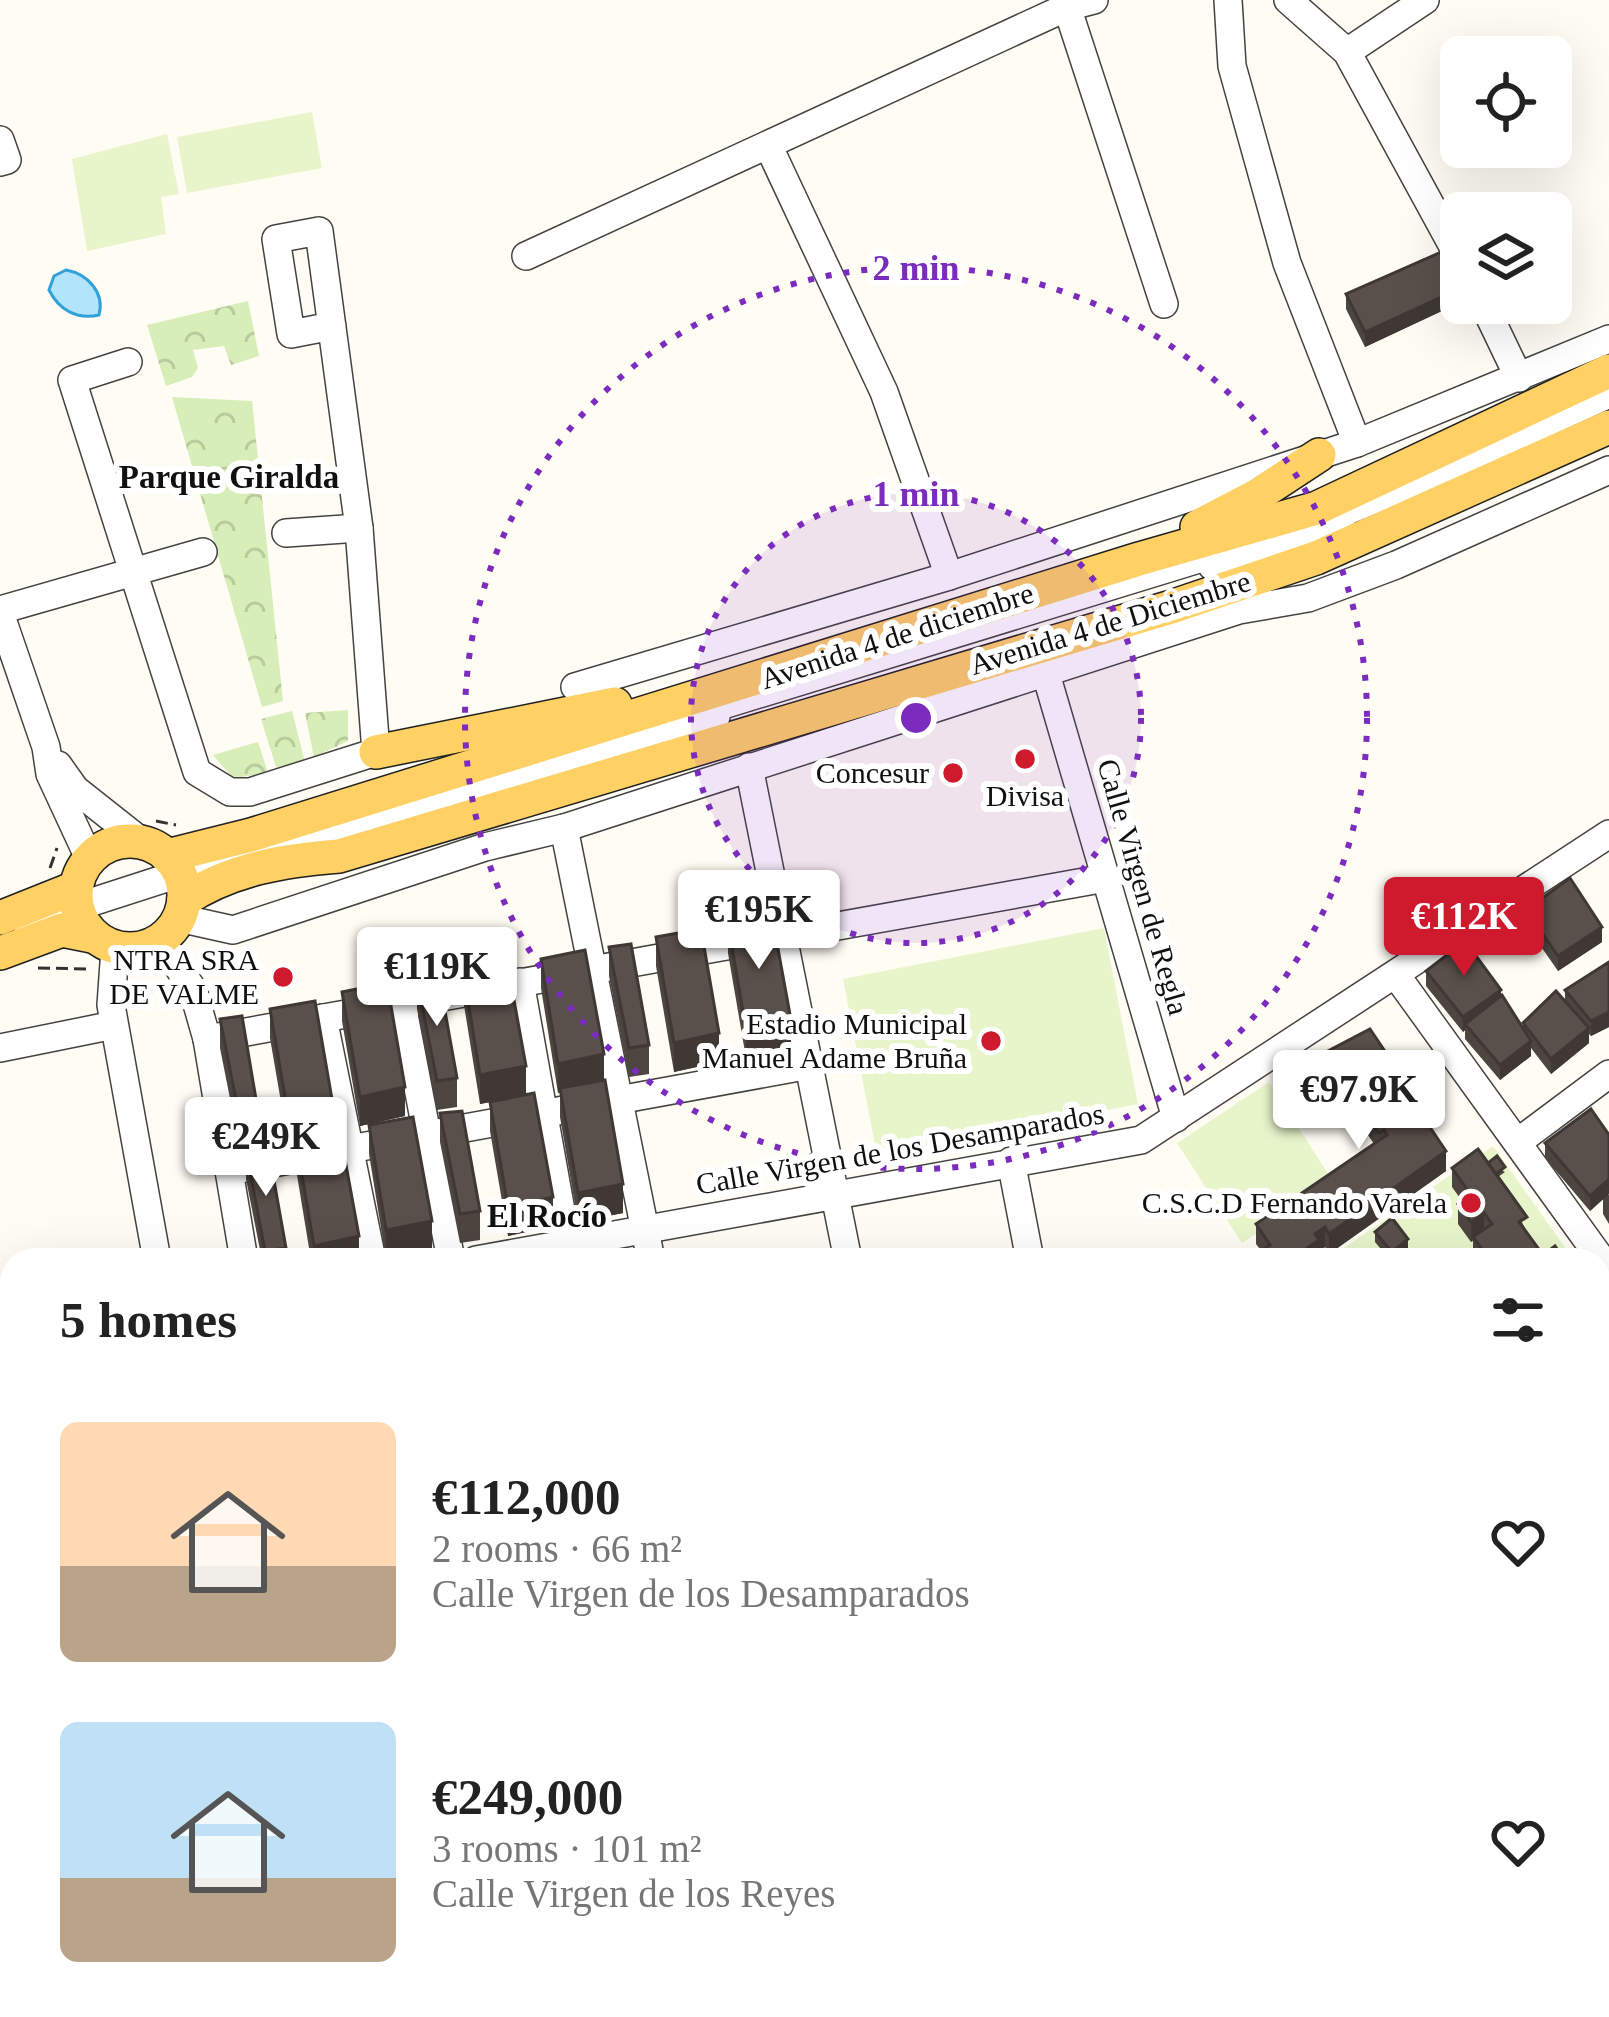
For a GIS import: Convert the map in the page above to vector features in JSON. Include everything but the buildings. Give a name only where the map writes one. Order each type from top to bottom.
[{"type":"main road","name":"Avenida 4 de diciembre","points":[[167,878],[251,835],[1316,508],[1609,370]]},
{"type":"main road","name":"Avenida 4 de Diciembre","points":[[167,878],[209,884],[295,860],[339,856],[1168,608],[1316,558],[1609,427]]},
{"type":"main road","points":[[1136,560],[1258,495],[1319,455]]},
{"type":"main road","points":[[376,752],[788,671]]},
{"type":"main road","points":[[0,953],[62,930],[82,904],[113,843],[167,878],[131,951],[82,904]]},
{"type":"main road","points":[[0,918],[82,904]]},
{"type":"street","points":[[1228,0],[1232,66],[1287,263],[1358,443]]},
{"type":"street","points":[[1288,0],[1347,52],[1440,222]]},
{"type":"street","points":[[1347,52],[1425,0]]},
{"type":"street","points":[[526,256],[1080,3],[1164,304]]},
{"type":"street","points":[[769,147],[884,392],[949,576]]},
{"type":"street","points":[[1493,324],[1519,378]]},
{"type":"street","points":[[128,362],[72,380],[197,772],[230,792],[250,792],[376,752],[358,528],[332,326]]},
{"type":"street","points":[[575,687],[949,576],[1358,443],[1609,339]]},
{"type":"street","points":[[0,934],[82,904],[1328,520],[1609,394]]},
{"type":"street","points":[[167,878],[1329,531],[1609,408]]},
{"type":"street","points":[[46,747],[75,790],[167,878],[233,930],[1238,610],[1308,598],[1396,566],[1609,470]]},
{"type":"street","points":[[286,533],[358,528]]},
{"type":"street","points":[[155,1248],[114,1025],[46,747],[0,612],[202,552]]},
{"type":"street","name":"Calle Virgen de Regla","points":[[1046,674],[1176,1118]]},
{"type":"street","points":[[749,767],[846,1248]]},
{"type":"street","points":[[564,827],[648,1248]]},
{"type":"street","name":"Calle Virgen de los Desamparados","points":[[544,1248],[1141,1140],[1609,834]]},
{"type":"street","points":[[167,878],[206,1039],[242,1248]]},
{"type":"street","points":[[206,1039],[1106,878]]},
{"type":"street","points":[[1396,975],[1593,1248]]},
{"type":"street","points":[[520,982],[567,1244]]},
{"type":"street","points":[[402,1004],[450,1248]]},
{"type":"street","points":[[323,1018],[370,1248]]},
{"type":"street","points":[[0,1048],[114,1025]]},
{"type":"street","points":[[229,1172],[810,1065]]},
{"type":"street","points":[[1518,1142],[1609,1074]]},
{"type":"street","points":[[1011,1161],[1028,1248]]},
{"type":"path","points":[[167,878],[163,824],[186,826]]},
{"type":"path","points":[[60,840],[82,904]]},
{"type":"green space","points":[[312,112],[322,168],[187,193],[177,137]]},
{"type":"green space","points":[[167,134],[179,194],[161,197],[166,234],[87,251],[72,159]]},
{"type":"green space","points":[[248,301],[259,356],[231,365],[224,346],[193,350],[198,368],[192,377],[166,386],[147,325]]},
{"type":"green space","points":[[172,397],[252,401],[283,701],[262,707]]},
{"type":"green space","points":[[348,710],[348,741],[314,757],[305,713]]},
{"type":"green space","points":[[292,711],[305,762],[277,770],[261,719]]},
{"type":"green space","points":[[258,742],[268,773],[233,778],[213,755]]},
{"type":"green space","name":"Estadio Municipal Manuel Adame Bruña","points":[[1104,928],[1138,1104],[877,1155],[843,979]]},
{"type":"green space","points":[[1269,1082],[1334,1183],[1242,1243],[1177,1143]]},
{"type":"green space","name":"C.S.C.D Fernando Varela","points":[[1493,1146],[1565,1248],[1344,1248]]},
{"type":"water","points":[[66,270],[93,286],[99,315],[76,315],[53,297],[49,290],[54,276]]},
{"type":"place","name":"Divisa","points":[[1025,759]]},
{"type":"place","name":"Concesur","points":[[953,773]]},
{"type":"place","name":"NTRA SRA DE VALME","points":[[283,977]]},
{"type":"place","name":"Estadio Municipal Manuel Adame Bruña","points":[[991,1041]]},
{"type":"place","name":"C.S.C.D Fernando Varela","points":[[1471,1203]]},
{"type":"district","name":"Parque Giralda","points":[[229,476]]},
{"type":"district","name":"El Rocío","points":[[547,1215]]}]
